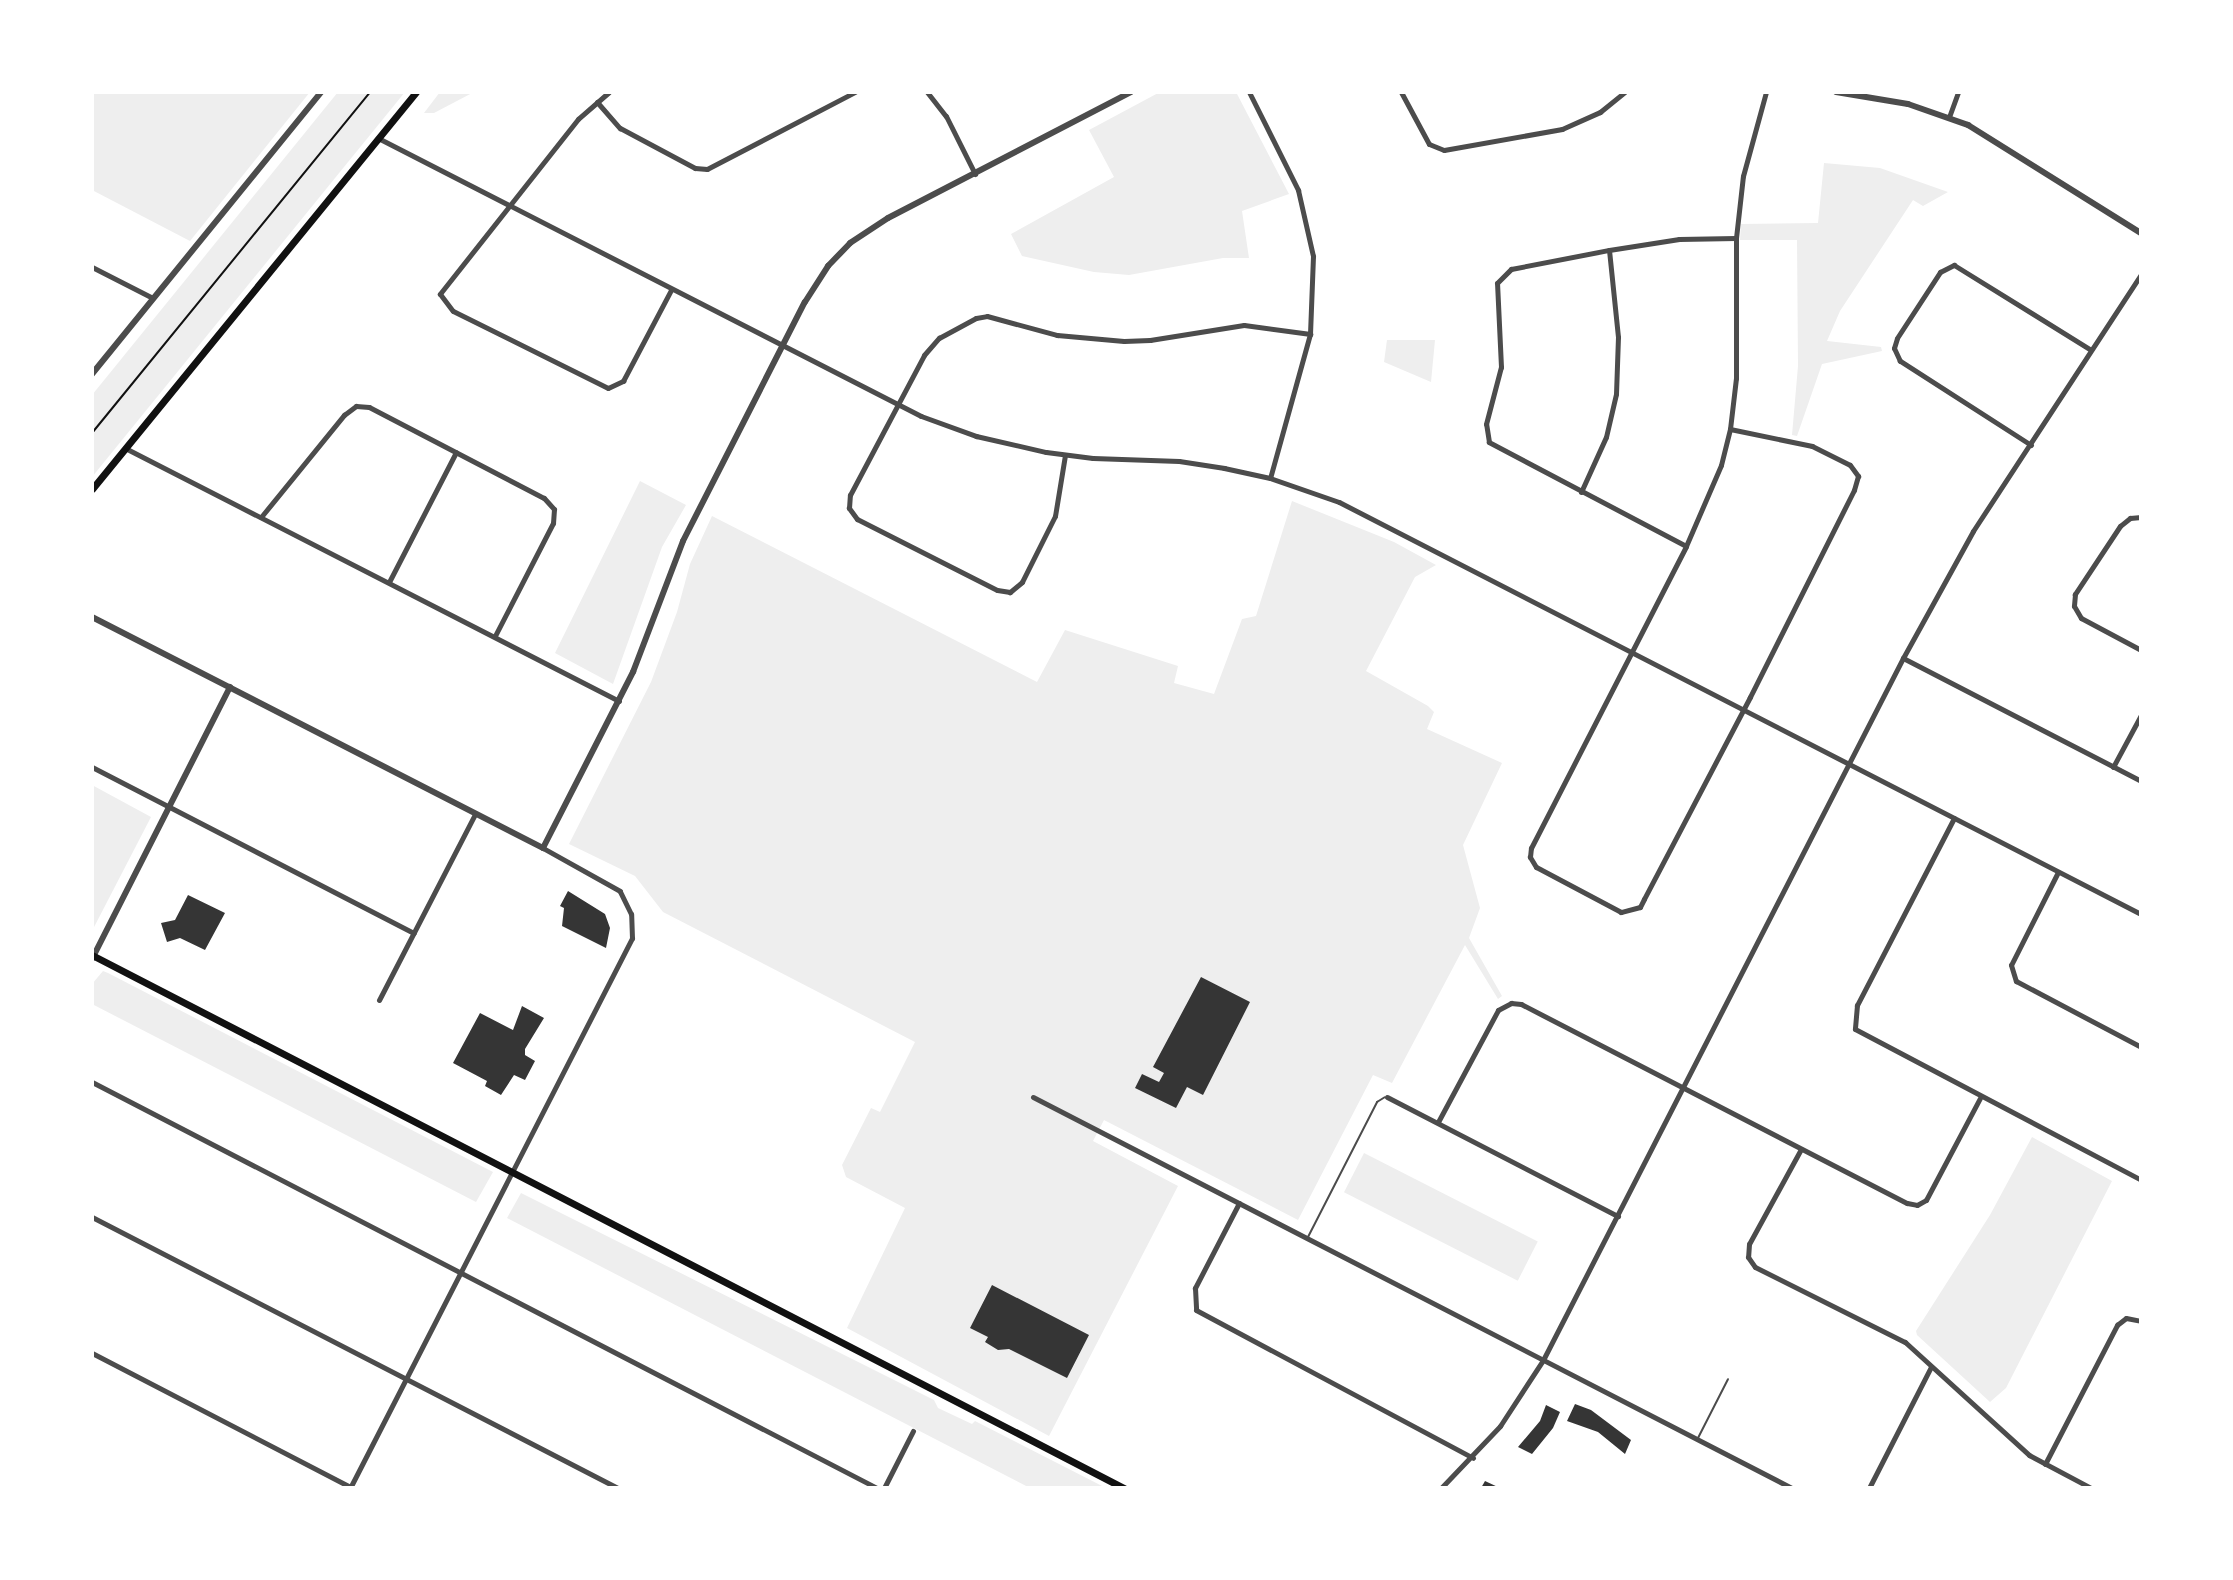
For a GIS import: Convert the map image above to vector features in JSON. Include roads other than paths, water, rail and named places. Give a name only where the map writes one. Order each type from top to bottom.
[{"type":"main road","points":[[92,489],[416,92]]},
{"type":"main road","points":[[92,957],[1124,1488]]},
{"type":"street","points":[[92,374],[151,297],[321,92]]},
{"type":"street","points":[[609,92],[578,119],[440,294],[453,311],[599,386],[612,388],[623,381],[671,290]]},
{"type":"street","points":[[597,102],[620,128],[695,168],[707,169],[855,92]]},
{"type":"street","points":[[927,92],[946,116],[975,174]]},
{"type":"street","points":[[543,848],[619,701],[683,541],[816,284],[850,243],[888,218],[1131,92]]},
{"type":"street","points":[[1249,92],[1294,179],[1308,222],[1314,287],[1310,334],[1270,478]]},
{"type":"street","points":[[1401,92],[1429,144],[1444,150],[1562,129],[1600,112],[1625,92]]},
{"type":"street","points":[[1730,429],[1812,446],[1850,465],[1858,476],[1854,490],[1745,708],[1640,907],[1621,912],[1536,867],[1530,857],[1534,839],[1686,546],[1715,483],[1730,429],[1736,378],[1736,238],[1743,176],[1766,92]]},
{"type":"street","points":[[1836,92],[1898,101],[1949,117],[1996,140],[2141,233]]},
{"type":"street","points":[[1949,117],[1958,92]]},
{"type":"street","points":[[378,138],[897,405],[976,436],[1065,455],[1179,461],[1270,478],[1361,512],[2141,914]]},
{"type":"street","points":[[1686,546],[1494,447],[1486,437],[1501,367],[1497,283],[1511,269],[1609,250],[1679,239],[1736,238]]},
{"type":"street","points":[[1581,492],[1606,437],[1616,394],[1618,337],[1609,250]]},
{"type":"street","points":[[2031,445],[1900,361],[1894,348],[1897,338],[1940,272],[1954,265],[2091,350]]},
{"type":"street","points":[[92,267],[151,297]]},
{"type":"street","points":[[1441,1488],[1473,1458],[1512,1410],[1543,1360],[1903,658],[1973,531],[2141,274]]},
{"type":"street","points":[[1065,455],[1055,516],[1022,582],[1010,592],[1003,592],[852,514],[850,495],[930,346],[982,315],[1057,335],[1091,339],[1150,340],[1244,325],[1310,334]]},
{"type":"street","points":[[261,517],[344,415],[356,406],[369,407],[544,498],[554,509],[553,523],[495,636]]},
{"type":"street","points":[[125,448],[619,701]]},
{"type":"street","points":[[389,582],[456,452]]},
{"type":"street","points":[[2141,517],[2130,518],[2120,526],[2075,594],[2074,606],[2081,618],[2141,650]]},
{"type":"street","points":[[92,617],[606,881],[624,898],[633,923],[632,938],[350,1487],[92,1353]]},
{"type":"street","points":[[1903,658],[2141,781]]},
{"type":"street","points":[[92,957],[230,687]]},
{"type":"street","points":[[2113,767],[2141,715]]},
{"type":"street","points":[[92,767],[414,933]]},
{"type":"street","points":[[379,1000],[475,814]]},
{"type":"street","points":[[1954,818],[1857,1005],[1853,1020],[1861,1036],[2141,1180]]},
{"type":"street","points":[[2058,872],[2011,965],[2016,981],[2141,1047]]},
{"type":"street","points":[[1438,1122],[1498,1010],[1511,1003],[1521,1004],[1907,1203],[1917,1205],[1926,1200],[1980,1098]]},
{"type":"street","points":[[92,1082],[877,1488]]},
{"type":"street","points":[[1033,1097],[1792,1488]]},
{"type":"street","points":[[1387,1097],[1618,1216]]},
{"type":"street","points":[[1801,1149],[1749,1244],[1748,1257],[1755,1267],[1905,1342],[2025,1452],[2091,1488]]},
{"type":"street","points":[[1239,1203],[1195,1288],[1196,1310],[1473,1458]]},
{"type":"street","points":[[92,1217],[618,1488]]},
{"type":"street","points":[[2045,1464],[2119,1322],[2130,1318],[2141,1321]]},
{"type":"street","points":[[1869,1488],[1931,1367]]},
{"type":"street","points":[[884,1488],[913,1431]]},
{"type":"lane","points":[[1307,1237],[1377,1102],[1387,1097]]},
{"type":"lane","points":[[1698,1439],[1728,1379]]}]
